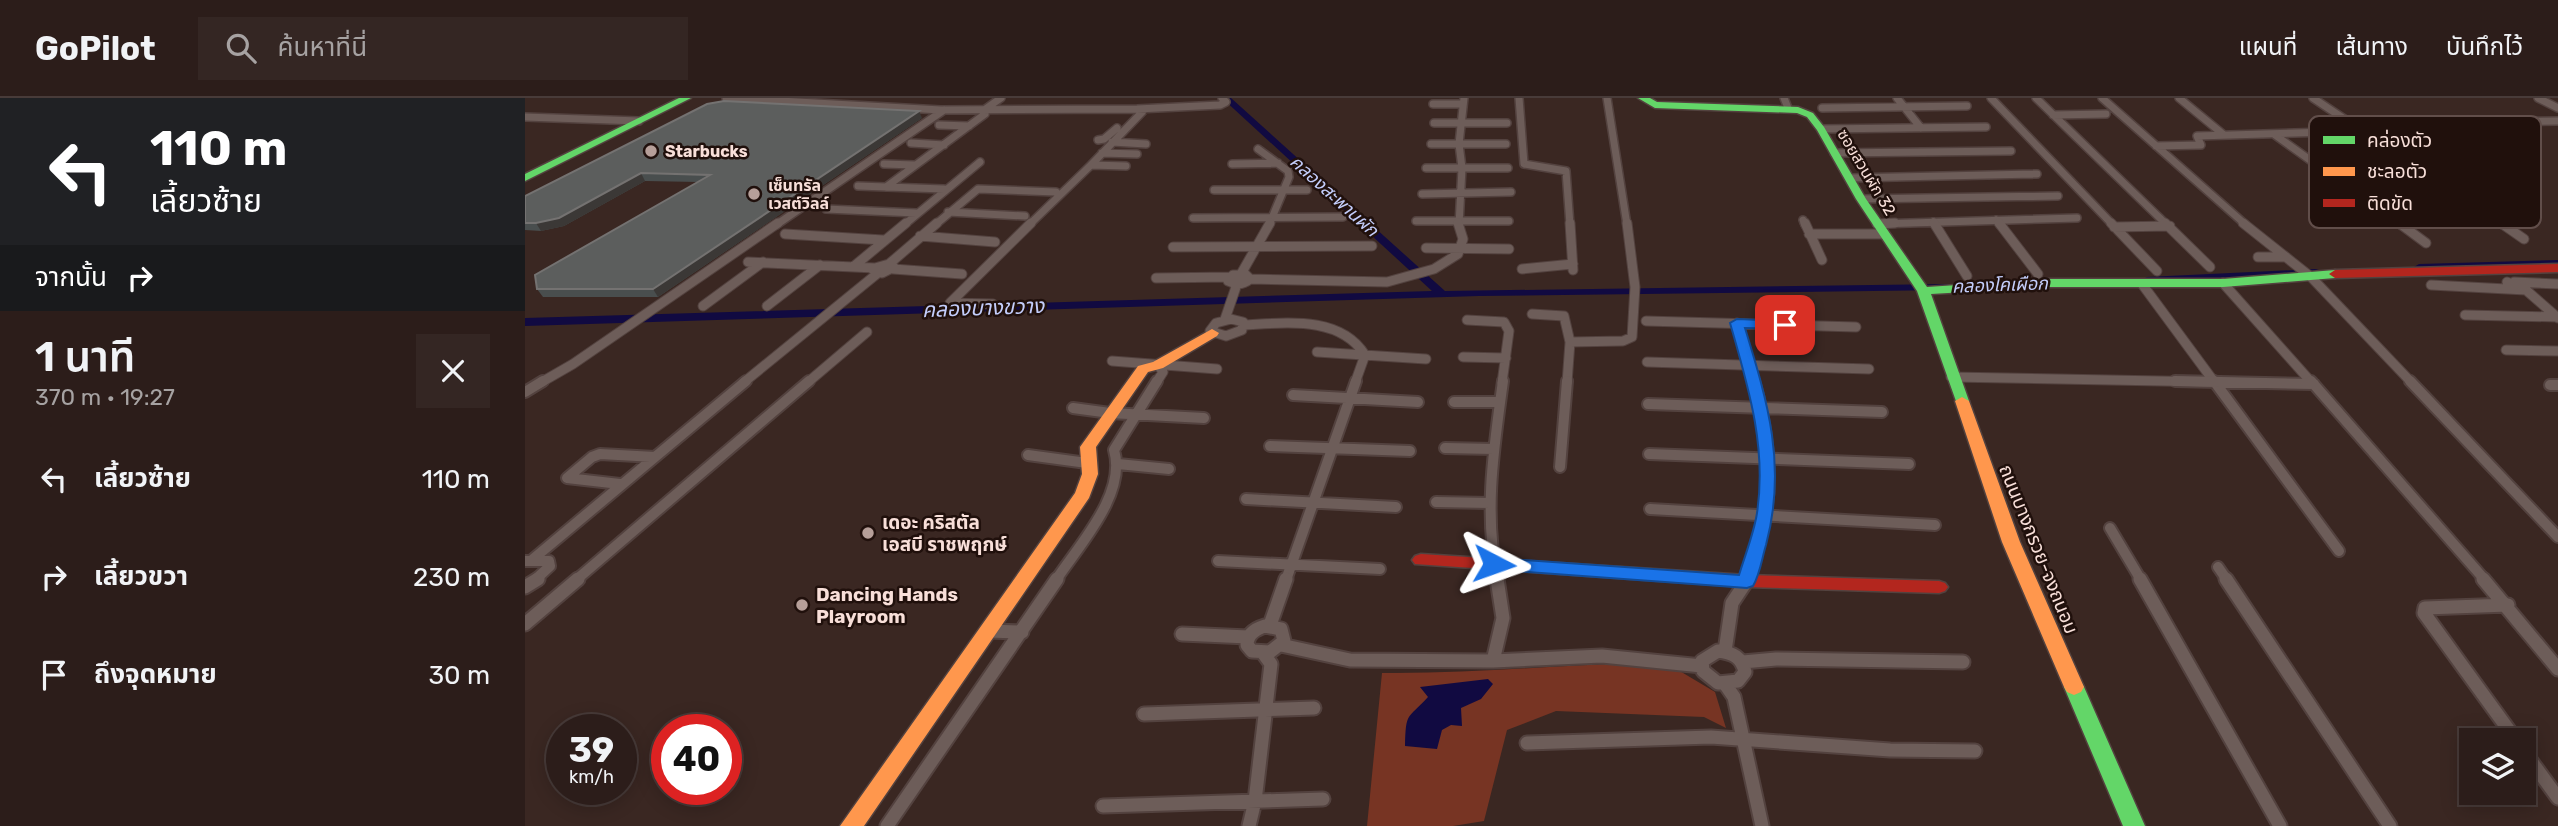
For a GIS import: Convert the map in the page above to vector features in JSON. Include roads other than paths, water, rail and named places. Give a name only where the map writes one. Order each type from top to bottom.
[{"type":"street","points":[[525,178],[686,98]]},
{"type":"street","points":[[726,98],[984,112],[1220,105],[1226,102],[1222,98]]},
{"type":"street","points":[[906,109],[922,98]]},
{"type":"street","points":[[886,187],[969,126],[1001,98]]},
{"type":"street","points":[[1045,109],[1060,98]]},
{"type":"street","points":[[1519,98],[1524,164],[1530,167],[1559,167],[1566,171],[1573,267],[1522,269]]},
{"type":"street","points":[[1570,342],[1629,341],[1632,337],[1635,287],[1622,180],[1607,98]]},
{"type":"street","name":"ซอยสวนผัก 32","points":[[1643,98],[1655,105],[1668,106],[1786,103],[1810,115],[1821,129],[1861,199],[1921,288]]},
{"type":"street","points":[[1897,98],[1921,128]]},
{"type":"street","points":[[1991,98],[2157,271]]},
{"type":"street","points":[[2036,98],[2210,267]]},
{"type":"street","points":[[2102,98],[2224,208],[2307,274],[2558,537]]},
{"type":"street","points":[[2179,98],[2224,135]]},
{"type":"street","points":[[2313,98],[2340,116]]},
{"type":"street","points":[[2538,98],[2558,108]]},
{"type":"street","points":[[1230,277],[1230,283],[1237,284],[1250,279],[1364,283],[1408,277],[1447,262],[1461,249],[1463,239],[1457,220],[1462,168],[1459,144],[1463,101],[1433,104]]},
{"type":"street","points":[[1822,108],[1967,106]]},
{"type":"street","points":[[1098,140],[1110,135],[1141,109]]},
{"type":"street","points":[[993,304],[950,303],[1091,165],[1141,109]]},
{"type":"street","points":[[525,392],[620,332],[944,110]]},
{"type":"street","points":[[2053,115],[2106,114]]},
{"type":"street","points":[[525,117],[639,121]]},
{"type":"street","points":[[1434,123],[1507,123]]},
{"type":"street","points":[[939,125],[969,126]]},
{"type":"street","points":[[1821,129],[1986,127]]},
{"type":"street","points":[[2156,146],[2201,145],[2197,135],[2309,133]]},
{"type":"street","points":[[2274,135],[2309,160]]},
{"type":"street","points":[[1112,142],[1146,144]]},
{"type":"street","points":[[911,143],[944,145]]},
{"type":"street","points":[[1431,144],[1506,144]]},
{"type":"street","points":[[1241,274],[1274,217],[1289,177],[1288,171],[1258,149]]},
{"type":"street","points":[[1835,153],[2011,151]]},
{"type":"street","points":[[1102,153],[1137,154]]},
{"type":"street","points":[[853,267],[980,162]]},
{"type":"street","points":[[1232,164],[1278,163]]},
{"type":"street","points":[[884,164],[915,165]]},
{"type":"street","points":[[1091,165],[1126,166]]},
{"type":"street","points":[[1426,168],[1508,168]]},
{"type":"street","points":[[1850,178],[2037,174]]},
{"type":"street","points":[[858,186],[944,190]]},
{"type":"street","points":[[891,266],[920,236],[976,190],[1056,192]]},
{"type":"street","points":[[1214,190],[1307,190]]},
{"type":"street","points":[[1422,194],[1511,192]]},
{"type":"street","points":[[1861,199],[2058,196]]},
{"type":"street","points":[[826,209],[916,213]]},
{"type":"street","points":[[948,212],[1025,216]]},
{"type":"street","points":[[1193,218],[1343,218]]},
{"type":"street","points":[[1809,234],[1933,222],[2077,218]]},
{"type":"street","points":[[1416,220],[1509,221]]},
{"type":"street","points":[[1803,220],[1822,260]]},
{"type":"street","points":[[1996,220],[2038,274]]},
{"type":"street","points":[[1933,222],[1967,276]]},
{"type":"street","points":[[2114,227],[2170,226]]},
{"type":"street","points":[[2405,228],[2426,243]]},
{"type":"street","points":[[2507,228],[2524,239]]},
{"type":"street","points":[[785,234],[883,240]]},
{"type":"street","points":[[920,236],[995,242]]},
{"type":"street","points":[[1173,247],[1372,246]]},
{"type":"street","points":[[1426,248],[1509,249]]},
{"type":"street","points":[[2258,257],[2287,257]]},
{"type":"street","points":[[748,261],[877,270],[891,266],[962,274]]},
{"type":"street","points":[[703,306],[763,262]]},
{"type":"street","points":[[767,306],[820,265]]},
{"type":"street","points":[[1921,288],[2049,283],[2223,283],[2307,274],[2558,268]]},
{"type":"street","points":[[529,560],[834,309],[877,270]]},
{"type":"street","points":[[1156,278],[1230,277],[1241,274],[1248,275],[1250,279]]},
{"type":"street","points":[[2558,284],[2507,282],[2526,290],[2558,317]]},
{"type":"street","points":[[2223,283],[2508,605],[2558,668]]},
{"type":"street","points":[[1225,319],[1237,284]]},
{"type":"street","points":[[2142,284],[2339,551]]},
{"type":"street","points":[[2431,285],[2526,290]]},
{"type":"street","name":"ถนนบางกรวย-จงถนอม","points":[[1921,288],[2011,542],[2134,826]]},
{"type":"street","points":[[1532,314],[1564,316],[1570,342],[1560,467]]},
{"type":"street","points":[[2465,315],[2558,317]]},
{"type":"street","points":[[1212,333],[1212,325],[1225,319],[1240,320],[1244,325]]},
{"type":"street","points":[[1467,320],[1497,320],[1508,325],[1507,358],[1494,449],[1490,503],[1494,564],[1502,597],[1503,618],[1493,661]]},
{"type":"street","points":[[1646,321],[1856,327]]},
{"type":"street","points":[[1725,651],[1732,603],[1747,581],[1766,514],[1768,458],[1762,408],[1737,323]]},
{"type":"street","points":[[1244,325],[1308,324],[1337,330],[1356,341],[1365,355]]},
{"type":"street","points":[[851,826],[1083,494],[1090,474],[1087,463],[1088,447],[1143,369],[1160,364],[1212,333],[1221,336],[1233,335],[1242,330],[1244,325]]},
{"type":"street","points":[[525,624],[867,332]]},
{"type":"street","points":[[2505,349],[2558,351]]},
{"type":"street","points":[[1317,352],[1426,359]]},
{"type":"street","points":[[1270,625],[1347,399],[1365,355]]},
{"type":"street","points":[[1463,357],[1507,358]]},
{"type":"street","points":[[1112,361],[1217,369]]},
{"type":"street","points":[[1647,362],[1869,369]]},
{"type":"street","points":[[887,826],[1022,632],[1112,495],[1118,464],[1114,450],[1163,372],[1160,364]]},
{"type":"street","points":[[1951,377],[2314,384]]},
{"type":"street","points":[[1293,395],[1418,402]]},
{"type":"street","points":[[1454,402],[1500,402]]},
{"type":"street","points":[[1648,404],[1882,412]]},
{"type":"street","points":[[1073,408],[1135,415],[1204,418]]},
{"type":"street","points":[[1271,446],[1411,451]]},
{"type":"street","points":[[1445,448],[1494,449]]},
{"type":"street","points":[[620,484],[566,478],[592,457],[600,454],[655,457]]},
{"type":"street","points":[[1649,454],[1909,464]]},
{"type":"street","points":[[1028,455],[1087,463]]},
{"type":"street","points":[[1118,464],[1169,469]]},
{"type":"street","points":[[1246,499],[1396,507]]},
{"type":"street","points":[[1436,502],[1490,503]]},
{"type":"street","points":[[1650,509],[1935,525]]},
{"type":"street","points":[[2110,528],[2202,685],[2280,826]]},
{"type":"street","points":[[525,586],[548,570],[550,565],[549,561],[529,560]]},
{"type":"street","points":[[1421,560],[1747,581],[1939,587]]},
{"type":"street","points":[[1218,561],[1380,569]]},
{"type":"street","points":[[2218,567],[2390,826]]},
{"type":"street","points":[[2508,605],[2425,608],[2424,613],[2508,728]]},
{"type":"street","points":[[1182,634],[1248,636],[1255,630],[1270,625],[1284,632],[1281,645],[1263,653]]},
{"type":"street","points":[[989,631],[1022,632]]},
{"type":"street","points":[[1248,636],[1249,648],[1263,653],[1271,664],[1255,801],[1249,826]]},
{"type":"street","points":[[1281,645],[1350,660],[1493,661],[1602,656],[1702,666]]},
{"type":"street","points":[[1762,826],[1734,697],[1725,684],[1707,676],[1702,666],[1706,656],[1725,651],[1743,662],[1776,659],[1963,662]]},
{"type":"street","points":[[1725,684],[1742,677],[1745,672],[1743,662]]},
{"type":"street","points":[[1144,715],[1314,708]]},
{"type":"street","points":[[1527,743],[1744,737],[1890,750],[1975,751]]},
{"type":"street","points":[[2536,768],[2558,798]]},
{"type":"street","points":[[1103,806],[1323,799]]},
{"type":"waterway","name":"คลองสะพานผัก","points":[[1226,98],[1442,294]]},
{"type":"waterway","name":"คลองโคเผือก","points":[[2419,267],[2558,263]]},
{"type":"waterway","name":"คลองโคเผือก","points":[[2147,280],[2315,272]]},
{"type":"waterway","name":"คลองบางขวาง","points":[[525,322],[1479,293],[1948,287]]},
{"type":"place","name":"Starbucks","points":[[651,151]]},
{"type":"place","name":"เซ็นทรัล เวสต์วิลล์","points":[[754,194]]},
{"type":"place","name":"เดอะ คริสตัล เอสบี ราชพฤกษ์","points":[[868,533]]},
{"type":"place","name":"Dancing Hands Playroom","points":[[802,605]]}]
